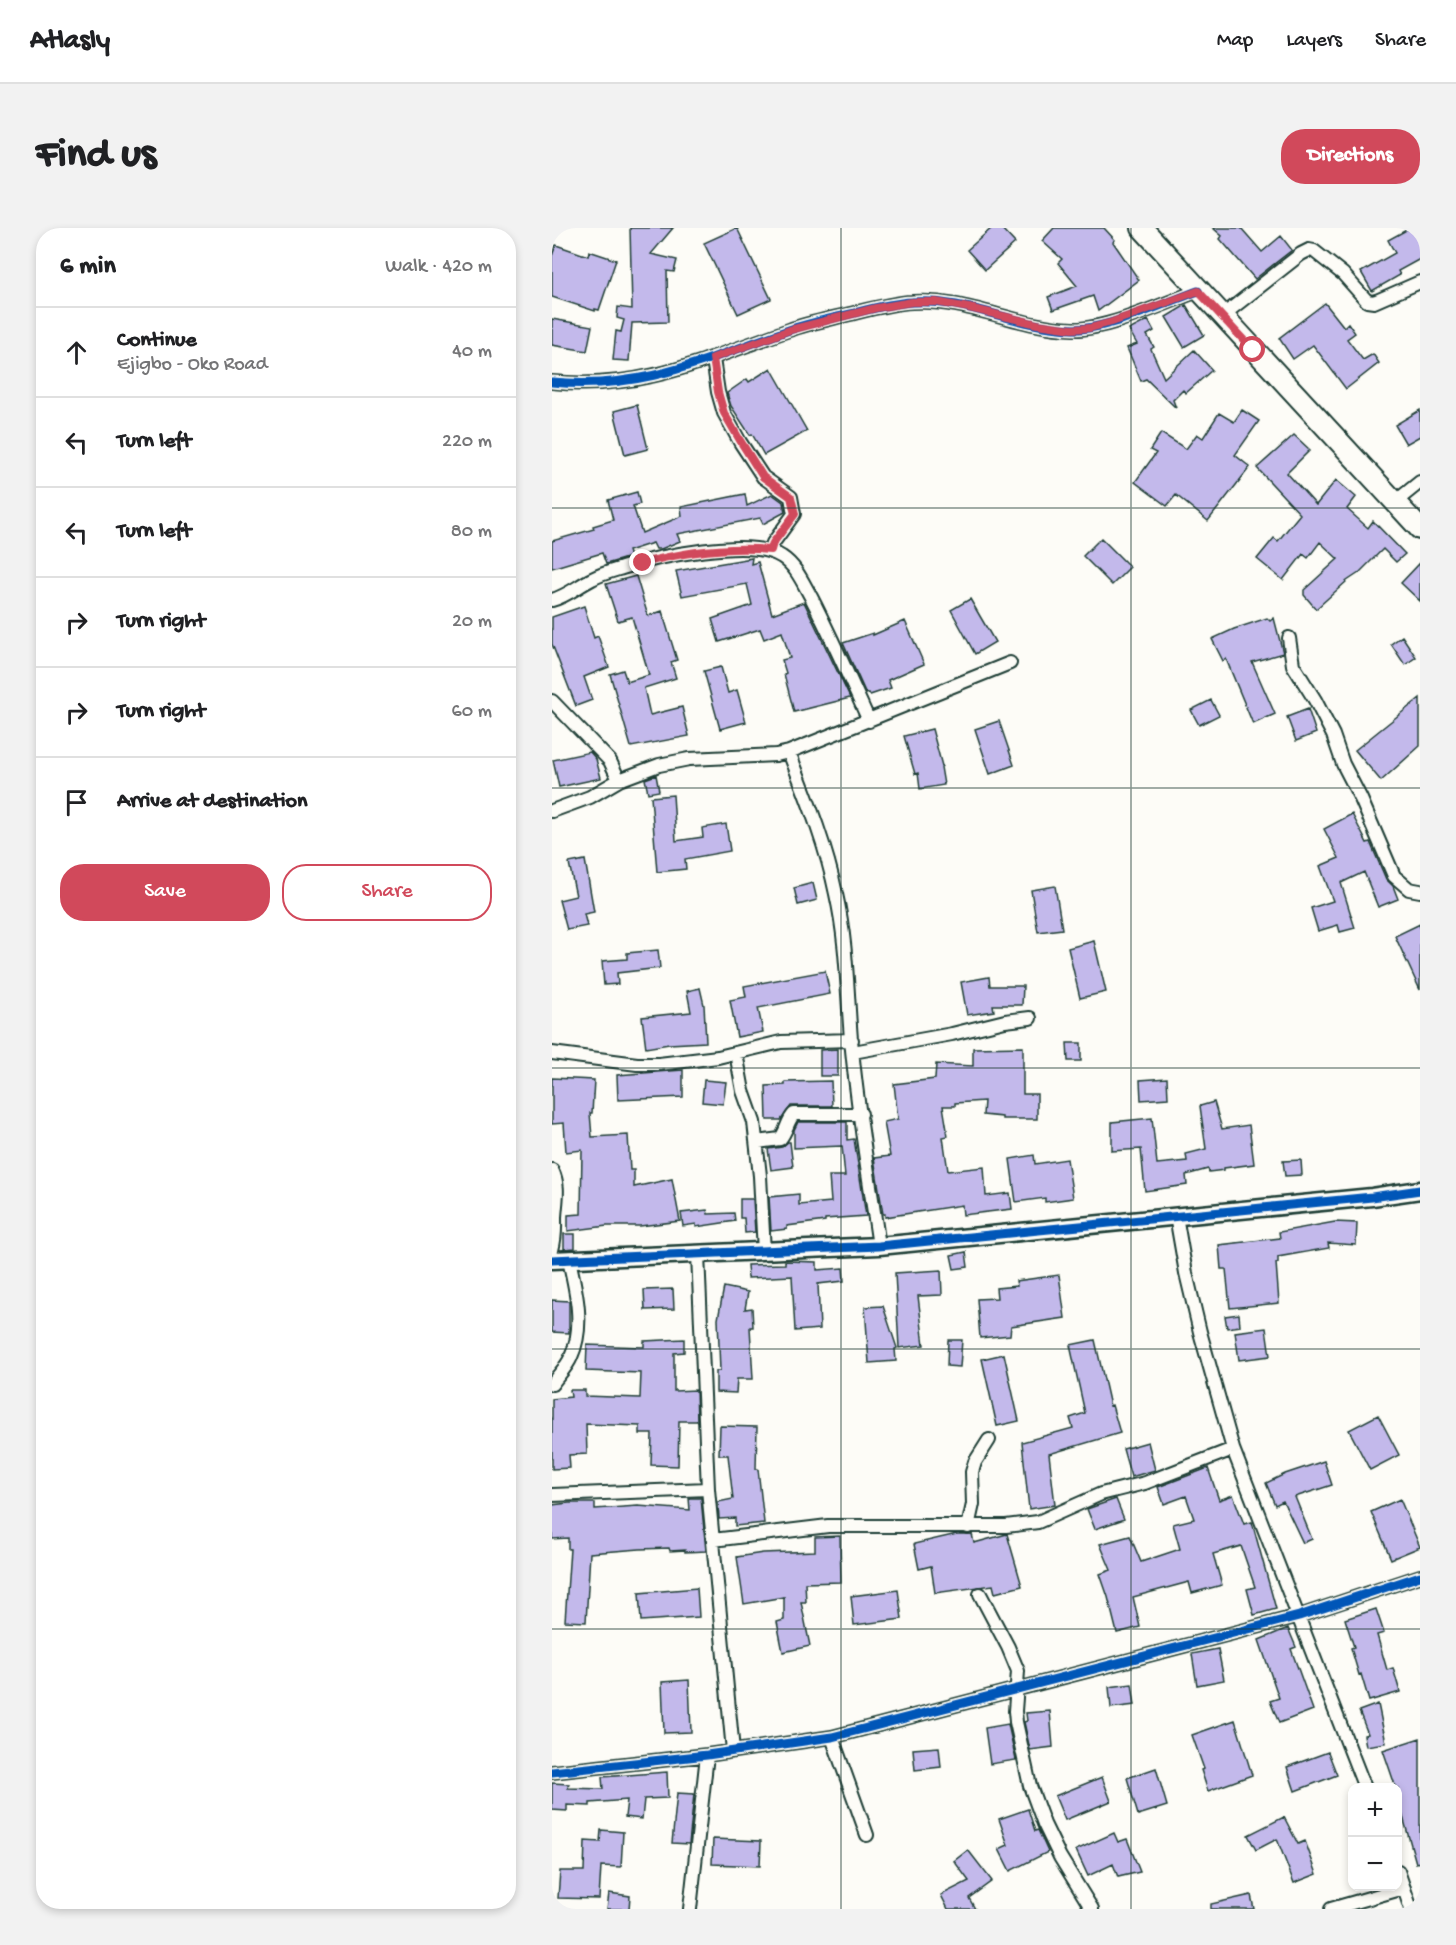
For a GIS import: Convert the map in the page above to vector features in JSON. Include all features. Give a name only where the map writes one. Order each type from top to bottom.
[{"type":"main road","points":[[1142,228],[1420,529]]},
{"type":"street","points":[[1222,316],[1309,250],[1314,251],[1343,274],[1367,301],[1374,302],[1420,282]]},
{"type":"street","points":[[552,382],[583,385],[624,382],[667,373],[790,330],[876,308],[912,302],[936,302],[1037,324],[1072,329],[1090,328],[1198,291]]},
{"type":"street","points":[[713,358],[724,413],[763,477],[791,497],[795,514],[773,543],[771,550]]},
{"type":"street","points":[[1394,502],[1420,482]]},
{"type":"street","points":[[552,600],[563,597],[594,578],[681,553],[771,550],[795,569],[836,645],[868,721]]},
{"type":"street","points":[[1289,638],[1293,665],[1333,735],[1342,764],[1361,799],[1394,876],[1409,889],[1420,891]]},
{"type":"street","points":[[552,811],[590,797],[619,780],[659,765],[689,759],[776,755],[789,752],[1010,663]]},
{"type":"street","points":[[552,701],[610,761],[619,780]]},
{"type":"street","points":[[789,752],[812,811],[836,893],[847,968],[852,1046],[879,1246]]},
{"type":"street","points":[[552,1053],[637,1064],[659,1064],[736,1053],[781,1042],[852,1046],[952,1034],[1005,1021],[1030,1018]]},
{"type":"street","points":[[736,1053],[743,1091],[754,1122],[757,1142],[764,1252]]},
{"type":"street","points":[[757,1142],[780,1139],[789,1119],[794,1114],[861,1114]]},
{"type":"street","points":[[552,1170],[558,1185],[556,1233],[552,1250]]},
{"type":"street","points":[[552,1384],[571,1359],[577,1339],[578,1297],[560,1260],[879,1246],[1372,1197],[1419,1190]]},
{"type":"street","points":[[1176,1216],[1200,1332],[1233,1449],[1363,1783]]},
{"type":"street","points":[[698,1254],[708,1488],[733,1751]]},
{"type":"street","points":[[968,1527],[973,1504],[972,1472],[975,1462],[989,1440]]},
{"type":"street","points":[[713,1540],[828,1526],[968,1527],[1038,1522],[1101,1494],[1145,1483],[1233,1449]]},
{"type":"street","points":[[552,1495],[708,1488]]},
{"type":"street","points":[[552,1772],[707,1755],[832,1737],[1299,1616],[1420,1576]]},
{"type":"street","points":[[980,1594],[1018,1671],[1016,1722],[1030,1786],[1044,1824],[1060,1857],[1092,1909]]},
{"type":"street","points":[[832,1737],[867,1835]]},
{"type":"street","points":[[690,1909],[707,1755]]},
{"type":"street","points":[[1402,1882],[1412,1909]]},
{"type":"street","points":[[1331,1909],[1404,1888]]},
{"type":"building","points":[[630,228],[673,228],[651,254],[677,260],[674,272],[667,271],[668,322],[632,323],[629,361],[613,360],[616,331],[621,332],[624,320],[617,318],[618,307],[632,309]]},
{"type":"building","points":[[737,228],[771,299],[738,314],[704,243]]},
{"type":"building","points":[[992,228],[1001,228],[1015,243],[985,270],[967,250]]},
{"type":"building","points":[[1054,228],[1104,228],[1115,240],[1113,242],[1139,280],[1098,311],[1093,296],[1053,310],[1048,297],[1077,286],[1058,263],[1062,259],[1042,241]]},
{"type":"building","points":[[1213,228],[1241,228],[1262,252],[1281,236],[1292,250],[1255,279],[1220,239],[1222,236]]},
{"type":"building","points":[[1410,228],[1420,228],[1420,259],[1398,271],[1400,275],[1372,291],[1361,272],[1395,253],[1388,240]]},
{"type":"building","points":[[556,245],[588,256],[589,251],[616,260],[599,310],[595,309],[595,311],[552,297],[552,256]]},
{"type":"building","points":[[1325,303],[1344,327],[1348,323],[1355,333],[1347,339],[1363,360],[1373,354],[1379,363],[1346,389],[1313,345],[1293,359],[1279,338]]},
{"type":"building","points":[[1186,305],[1204,335],[1184,347],[1166,317]]},
{"type":"building","points":[[552,319],[592,326],[587,351],[552,345]]},
{"type":"building","points":[[1148,320],[1154,331],[1147,335],[1154,347],[1151,349],[1164,378],[1194,350],[1212,370],[1186,393],[1183,390],[1173,400],[1176,408],[1146,379],[1141,381],[1127,348],[1137,344],[1129,330]]},
{"type":"building","points":[[771,368],[807,431],[764,455],[731,406],[727,393],[747,379],[749,382]]},
{"type":"building","points":[[637,405],[648,449],[625,455],[614,411]]},
{"type":"building","points":[[1242,410],[1259,421],[1235,455],[1250,467],[1208,521],[1176,495],[1167,506],[1135,482],[1156,453],[1150,450],[1161,433],[1186,449],[1197,434],[1203,438],[1219,413],[1234,422]]},
{"type":"building","points":[[1420,410],[1420,436],[1406,444],[1395,425]]},
{"type":"building","points":[[1294,435],[1310,450],[1287,473],[1316,505],[1336,480],[1356,497],[1347,509],[1368,528],[1373,521],[1405,554],[1396,562],[1383,549],[1359,573],[1316,609],[1304,595],[1304,590],[1338,559],[1320,542],[1308,558],[1303,554],[1283,580],[1257,559],[1274,538],[1278,541],[1300,514],[1257,468]]},
{"type":"building","points":[[637,492],[640,504],[633,506],[642,533],[682,516],[681,507],[745,494],[747,506],[772,494],[783,502],[785,512],[763,524],[760,518],[677,534],[680,541],[661,549],[656,549],[653,543],[628,551],[630,557],[606,564],[602,553],[552,568],[552,541],[594,529],[593,526],[613,520],[608,500]]},
{"type":"building","points":[[1101,538],[1130,567],[1112,585],[1083,556]]},
{"type":"building","points":[[752,558],[751,564],[758,562],[772,614],[804,602],[850,698],[794,712],[784,674],[786,673],[782,660],[790,658],[782,632],[764,639],[760,629],[719,642],[712,619],[752,605],[747,584],[682,596],[676,571]]},
{"type":"building","points":[[1420,563],[1420,601],[1401,583]]},
{"type":"building","points":[[636,576],[648,616],[662,611],[677,660],[671,662],[676,678],[644,688],[650,715],[682,707],[689,736],[631,747],[610,674],[623,670],[627,682],[649,675],[632,617],[618,621],[606,584]]},
{"type":"building","points":[[970,599],[995,642],[975,654],[951,610]]},
{"type":"building","points":[[584,606],[594,638],[598,636],[609,667],[584,677],[592,700],[576,706],[552,644],[552,617]]},
{"type":"building","points":[[1267,618],[1270,621],[1274,618],[1283,653],[1252,662],[1275,714],[1253,724],[1226,659],[1223,661],[1212,639]]},
{"type":"building","points":[[905,621],[924,664],[888,680],[891,688],[870,695],[866,694],[843,643],[873,633],[873,635]]},
{"type":"building","points":[[1402,636],[1416,657],[1405,665],[1391,644]]},
{"type":"building","points":[[721,667],[728,693],[737,690],[746,722],[720,729],[704,671]]},
{"type":"building","points":[[1420,698],[1420,746],[1381,781],[1355,750]]},
{"type":"building","points":[[1211,700],[1219,715],[1199,725],[1191,710]]},
{"type":"building","points":[[1308,709],[1316,733],[1296,741],[1287,717]]},
{"type":"building","points":[[999,721],[1014,765],[990,774],[975,729]]},
{"type":"building","points":[[932,729],[942,766],[944,785],[920,789],[918,773],[915,774],[904,736]]},
{"type":"building","points":[[590,752],[596,759],[601,778],[559,787],[553,760]]},
{"type":"building","points":[[656,775],[659,791],[648,793],[645,779]]},
{"type":"building","points":[[673,795],[676,841],[703,837],[702,828],[726,824],[730,851],[685,859],[686,869],[657,872],[651,797]]},
{"type":"building","points":[[1352,814],[1367,843],[1370,842],[1386,879],[1393,886],[1398,899],[1378,907],[1364,872],[1341,883],[1355,928],[1340,932],[1338,925],[1318,931],[1311,908],[1333,901],[1320,866],[1339,858],[1324,829]]},
{"type":"building","points":[[585,860],[594,912],[584,914],[587,926],[567,930],[559,900],[576,896],[569,863]]},
{"type":"building","points":[[813,883],[817,900],[798,905],[794,888]]},
{"type":"building","points":[[1055,886],[1062,929],[1038,932],[1031,890]]},
{"type":"building","points":[[1420,924],[1420,990],[1395,936]]},
{"type":"building","points":[[1094,941],[1106,992],[1080,998],[1068,948]]},
{"type":"building","points":[[658,950],[660,968],[617,973],[618,984],[604,985],[602,961],[627,959],[627,953]]},
{"type":"building","points":[[825,971],[830,994],[758,1008],[763,1032],[737,1037],[730,1000],[746,997],[744,986]]},
{"type":"building","points":[[989,977],[990,986],[1023,986],[1022,1005],[993,1005],[994,1011],[967,1015],[961,982]]},
{"type":"building","points":[[700,988],[704,1005],[706,1042],[646,1048],[642,1017],[691,1012],[687,991]]},
{"type":"building","points":[[1067,1043],[1081,1043],[1081,1061],[1068,1061]]},
{"type":"building","points":[[1023,1047],[1023,1094],[1037,1094],[1037,1119],[1002,1119],[1002,1117],[983,1115],[984,1101],[943,1106],[948,1136],[943,1137],[948,1171],[984,1167],[986,1196],[1010,1193],[1012,1209],[963,1215],[962,1205],[885,1217],[874,1158],[890,1156],[884,1122],[898,1119],[894,1084],[935,1079],[936,1064],[973,1066],[973,1048]]},
{"type":"building","points":[[838,1049],[838,1076],[820,1076],[820,1050]]},
{"type":"building","points":[[683,1070],[683,1097],[618,1100],[617,1075]]},
{"type":"building","points":[[552,1078],[594,1080],[592,1113],[590,1113],[592,1137],[628,1135],[630,1170],[634,1170],[634,1187],[672,1179],[680,1221],[568,1231],[568,1215],[581,1214],[582,1150],[566,1152],[564,1123],[552,1124]]},
{"type":"building","points":[[1167,1078],[1168,1098],[1141,1100],[1140,1080]]},
{"type":"building","points":[[704,1080],[726,1082],[723,1104],[702,1102]]},
{"type":"building","points":[[831,1081],[832,1106],[791,1106],[781,1120],[767,1120],[766,1086],[785,1085],[785,1082]]},
{"type":"building","points":[[1214,1102],[1222,1129],[1249,1125],[1254,1164],[1209,1172],[1208,1169],[1186,1175],[1187,1185],[1145,1191],[1141,1149],[1112,1151],[1112,1122],[1152,1118],[1157,1164],[1187,1161],[1186,1154],[1206,1149],[1200,1106]]},
{"type":"building","points":[[798,1122],[847,1122],[847,1140],[854,1139],[866,1216],[825,1219],[825,1221],[787,1226],[787,1229],[771,1231],[769,1197],[799,1194],[799,1205],[831,1202],[829,1176],[845,1176],[842,1146],[794,1148],[794,1130]]},
{"type":"building","points":[[790,1142],[793,1167],[771,1170],[768,1149],[782,1147]]},
{"type":"building","points":[[1034,1155],[1035,1164],[1067,1159],[1073,1198],[1045,1202],[1045,1198],[1016,1202],[1010,1159]]},
{"type":"building","points":[[1301,1160],[1302,1175],[1285,1176],[1283,1161]]},
{"type":"building","points":[[740,1199],[753,1199],[755,1232],[745,1233],[744,1218],[740,1218]]},
{"type":"building","points":[[707,1210],[708,1214],[734,1213],[735,1221],[696,1227],[696,1224],[683,1226],[681,1213]]},
{"type":"building","points":[[1335,1222],[1357,1223],[1356,1245],[1328,1243],[1329,1248],[1278,1257],[1278,1263],[1276,1263],[1279,1303],[1230,1308],[1226,1269],[1221,1269],[1219,1245],[1280,1238],[1279,1232]]},
{"type":"building","points":[[564,1234],[575,1234],[575,1248],[564,1249]]},
{"type":"building","points":[[966,1252],[968,1267],[954,1269],[951,1255]]},
{"type":"building","points":[[785,1261],[817,1262],[817,1270],[843,1268],[844,1281],[818,1284],[820,1329],[795,1331],[792,1276],[748,1278],[747,1265],[785,1264]]},
{"type":"building","points":[[941,1270],[942,1295],[918,1296],[924,1345],[899,1348],[895,1273]]},
{"type":"building","points":[[1059,1275],[1065,1318],[1011,1326],[1010,1335],[980,1338],[977,1299],[997,1298],[996,1288],[1017,1286],[1016,1281]]},
{"type":"building","points":[[724,1287],[748,1292],[745,1309],[752,1308],[753,1327],[750,1327],[753,1379],[737,1379],[736,1393],[716,1392],[716,1371],[720,1371],[718,1319]]},
{"type":"building","points":[[673,1289],[674,1309],[645,1310],[644,1290]]},
{"type":"building","points":[[552,1300],[569,1301],[569,1333],[552,1332]]},
{"type":"building","points":[[883,1306],[897,1348],[895,1349],[896,1361],[869,1363],[865,1307]]},
{"type":"building","points":[[1239,1314],[1240,1326],[1227,1328],[1225,1316]]},
{"type":"building","points":[[1266,1328],[1270,1356],[1239,1360],[1235,1332]]},
{"type":"building","points":[[684,1339],[684,1352],[674,1353],[674,1391],[696,1390],[697,1421],[679,1421],[678,1466],[651,1465],[652,1434],[640,1434],[640,1426],[586,1424],[587,1454],[569,1455],[570,1468],[552,1469],[552,1399],[571,1397],[570,1390],[585,1390],[585,1396],[640,1398],[641,1373],[586,1371],[587,1345],[644,1347],[644,1341]]},
{"type":"building","points":[[948,1340],[962,1340],[960,1367],[947,1366]]},
{"type":"building","points":[[1095,1340],[1110,1406],[1112,1405],[1120,1433],[1049,1454],[1055,1505],[1029,1509],[1022,1442],[1073,1428],[1070,1418],[1085,1413],[1070,1345]]},
{"type":"building","points":[[1004,1354],[1019,1421],[997,1426],[982,1359]]},
{"type":"building","points":[[1378,1415],[1399,1455],[1370,1470],[1349,1430]]},
{"type":"building","points":[[720,1426],[757,1427],[756,1469],[758,1469],[764,1523],[735,1526],[735,1518],[719,1519],[718,1502],[733,1499],[728,1455],[719,1455]]},
{"type":"building","points":[[1148,1442],[1155,1470],[1131,1477],[1123,1449]]},
{"type":"building","points":[[1324,1461],[1332,1485],[1295,1497],[1312,1539],[1303,1543],[1283,1501],[1275,1505],[1266,1483]]},
{"type":"building","points":[[1208,1468],[1219,1500],[1233,1495],[1244,1524],[1252,1522],[1276,1609],[1254,1615],[1247,1589],[1255,1587],[1241,1546],[1213,1554],[1222,1585],[1192,1593],[1189,1582],[1133,1597],[1140,1627],[1117,1633],[1100,1574],[1111,1570],[1100,1544],[1130,1536],[1141,1562],[1180,1549],[1173,1524],[1194,1519],[1186,1496],[1164,1504],[1158,1487]]},
{"type":"building","points":[[689,1498],[701,1498],[706,1551],[670,1551],[669,1548],[590,1553],[586,1622],[565,1621],[570,1549],[568,1549],[568,1538],[552,1539],[552,1505],[595,1503],[595,1509],[638,1506],[690,1510]]},
{"type":"building","points":[[1116,1499],[1124,1519],[1095,1529],[1087,1509]]},
{"type":"building","points":[[1400,1499],[1420,1547],[1391,1559],[1371,1512]]},
{"type":"building","points":[[957,1534],[972,1534],[974,1543],[1007,1534],[1022,1586],[995,1593],[993,1585],[935,1593],[931,1566],[919,1569],[914,1544]]},
{"type":"building","points":[[840,1536],[841,1582],[805,1583],[806,1602],[801,1602],[810,1646],[783,1652],[777,1622],[784,1620],[784,1597],[744,1604],[737,1557],[763,1553],[815,1551],[815,1537]]},
{"type":"building","points":[[697,1588],[699,1617],[641,1621],[639,1593]]},
{"type":"building","points":[[898,1590],[902,1619],[854,1625],[851,1596]]},
{"type":"building","points":[[1376,1609],[1384,1633],[1377,1635],[1387,1670],[1393,1668],[1400,1692],[1369,1701],[1351,1648],[1354,1647],[1345,1619]]},
{"type":"building","points":[[1288,1628],[1296,1647],[1291,1649],[1313,1710],[1279,1723],[1270,1701],[1279,1698],[1259,1640]]},
{"type":"building","points":[[1218,1649],[1224,1680],[1197,1685],[1192,1654]]},
{"type":"building","points":[[689,1680],[691,1732],[664,1733],[662,1682]]},
{"type":"building","points":[[1132,1684],[1135,1705],[1111,1708],[1109,1687]]},
{"type":"building","points":[[1378,1704],[1386,1743],[1366,1746],[1364,1735],[1368,1734],[1359,1711]]},
{"type":"building","points":[[1050,1711],[1053,1747],[1030,1750],[1024,1722],[1027,1721],[1026,1713]]},
{"type":"building","points":[[1235,1720],[1252,1775],[1208,1791],[1201,1770],[1204,1769],[1192,1735]]},
{"type":"building","points":[[1008,1724],[1016,1760],[990,1764],[985,1728]]},
{"type":"building","points":[[1420,1738],[1420,1862],[1416,1863],[1402,1813],[1402,1783],[1394,1783],[1383,1750]]},
{"type":"building","points":[[939,1747],[941,1767],[915,1770],[913,1749]]},
{"type":"building","points":[[1328,1752],[1337,1775],[1295,1791],[1287,1767]]},
{"type":"building","points":[[1156,1768],[1167,1806],[1138,1815],[1127,1778]]},
{"type":"building","points":[[667,1772],[668,1798],[644,1799],[642,1819],[625,1817],[627,1800],[590,1803],[590,1806],[567,1805],[567,1811],[552,1810],[552,1783],[569,1784],[568,1788],[603,1789],[602,1777]]},
{"type":"building","points":[[1102,1777],[1111,1801],[1065,1820],[1055,1796]]},
{"type":"building","points":[[677,1793],[694,1794],[689,1844],[672,1843]]},
{"type":"building","points":[[1028,1809],[1035,1831],[1038,1830],[1048,1852],[1010,1871],[999,1849],[1008,1845],[999,1819]]},
{"type":"building","points":[[1284,1817],[1298,1844],[1305,1841],[1317,1874],[1294,1883],[1277,1839],[1256,1850],[1248,1835]]},
{"type":"building","points":[[601,1830],[623,1832],[621,1867],[601,1866],[599,1899],[558,1898],[560,1871],[584,1871],[585,1841],[600,1842]]},
{"type":"building","points":[[1114,1833],[1118,1842],[1127,1839],[1140,1872],[1118,1877],[1113,1864],[1088,1876],[1076,1850]]},
{"type":"building","points":[[713,1839],[761,1841],[760,1866],[712,1864]]},
{"type":"building","points":[[968,1850],[992,1881],[969,1898],[975,1909],[948,1909],[941,1895],[969,1881],[954,1861]]},
{"type":"building","points":[[609,1893],[630,1896],[629,1909],[607,1909]]},
{"type":"building","points":[[1251,1895],[1254,1909],[1211,1909],[1211,1904]]},
{"type":"cycle path","points":[[552,382],[585,384],[645,377],[701,362],[804,325],[897,304],[912,302],[953,304],[1032,324],[1073,329],[1119,321],[1198,291]]},
{"type":"cycle path","points":[[552,1260],[879,1246],[1372,1197],[1420,1190]]},
{"type":"cycle path","points":[[552,1772],[707,1755],[832,1737],[1299,1616],[1420,1576]]},
{"type":"route","points":[[643,563],[681,553],[771,550],[773,543],[795,514],[791,497],[763,477],[724,413],[713,358],[790,330],[876,308],[912,302],[936,302],[1058,328],[1090,328],[1198,291],[1253,350]]}]
